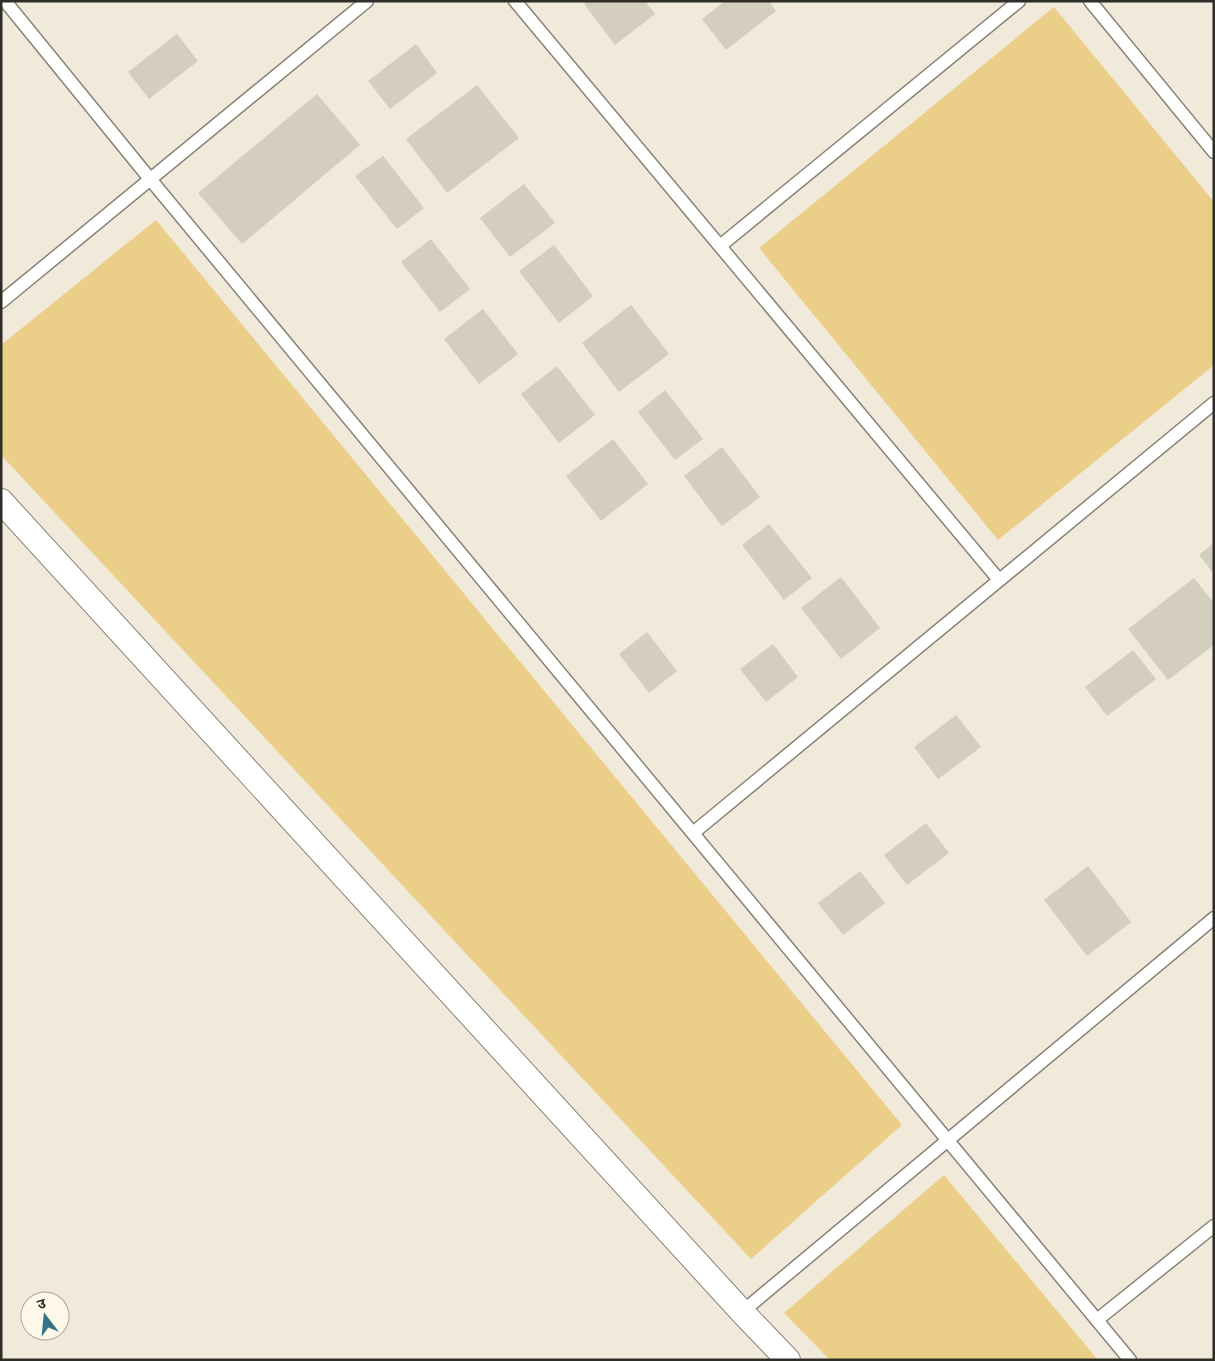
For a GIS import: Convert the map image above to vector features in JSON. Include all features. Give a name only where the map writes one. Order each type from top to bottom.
[{"type":"street","points":[[1,501],[788,1360]]},
{"type":"lane","points":[[5,1],[150,179],[1130,1360]]},
{"type":"lane","points":[[1,302],[367,1]]},
{"type":"lane","points":[[515,1],[999,580]]},
{"type":"lane","points":[[720,246],[1019,1]]},
{"type":"lane","points":[[1090,1],[1214,152]]},
{"type":"lane","points":[[693,833],[1214,403]]},
{"type":"lane","points":[[742,1312],[1214,918]]},
{"type":"lane","points":[[1097,1320],[1214,1226]]},
{"type":"shaded area","points":[[1054,7],[1214,202],[1214,365],[998,540],[759,248]]},
{"type":"shaded area","points":[[156,220],[902,1125],[751,1259],[1,455],[1,345]]},
{"type":"shaded area","points":[[944,1175],[1098,1360],[830,1360],[784,1313]]},
{"type":"building","points":[[588,1],[645,1],[655,14],[615,45],[584,4]]},
{"type":"building","points":[[725,1],[769,1],[776,11],[726,50],[702,19]]},
{"type":"building","points":[[177,34],[198,61],[149,99],[128,72]]},
{"type":"building","points":[[416,44],[437,73],[390,109],[368,81]]},
{"type":"building","points":[[477,85],[519,138],[447,193],[406,139]]},
{"type":"building","points":[[317,94],[360,145],[242,244],[198,193]]},
{"type":"building","points":[[383,156],[424,208],[397,229],[355,176]]},
{"type":"building","points":[[524,184],[555,223],[510,257],[480,218]]},
{"type":"building","points":[[431,239],[470,289],[440,312],[401,262]]},
{"type":"building","points":[[554,245],[593,296],[559,323],[519,271]]},
{"type":"building","points":[[631,305],[669,354],[619,392],[582,343]]},
{"type":"building","points":[[483,309],[518,354],[479,384],[444,339]]},
{"type":"building","points":[[557,366],[595,415],[559,443],[521,394]]},
{"type":"building","points":[[665,390],[703,439],[675,460],[638,412]]},
{"type":"building","points":[[613,439],[648,484],[601,521],[566,476]]},
{"type":"building","points":[[722,447],[760,497],[722,526],[684,476]]},
{"type":"building","points":[[769,524],[812,578],[784,600],[742,545]]},
{"type":"building","points":[[1214,543],[1214,574],[1199,555]]},
{"type":"building","points":[[841,577],[880,628],[841,659],[801,608]]},
{"type":"building","points":[[1194,578],[1214,603],[1214,645],[1168,680],[1128,629]]},
{"type":"building","points":[[647,632],[677,671],[649,693],[619,654]]},
{"type":"building","points":[[773,644],[798,677],[766,702],[740,669]]},
{"type":"building","points":[[1133,650],[1156,679],[1107,716],[1085,687]]},
{"type":"building","points":[[956,715],[981,747],[938,779],[914,747]]},
{"type":"building","points":[[926,823],[949,853],[907,885],[884,855]]},
{"type":"building","points":[[1088,866],[1131,922],[1087,956],[1044,900]]},
{"type":"building","points":[[860,871],[885,903],[843,935],[818,903]]}]
